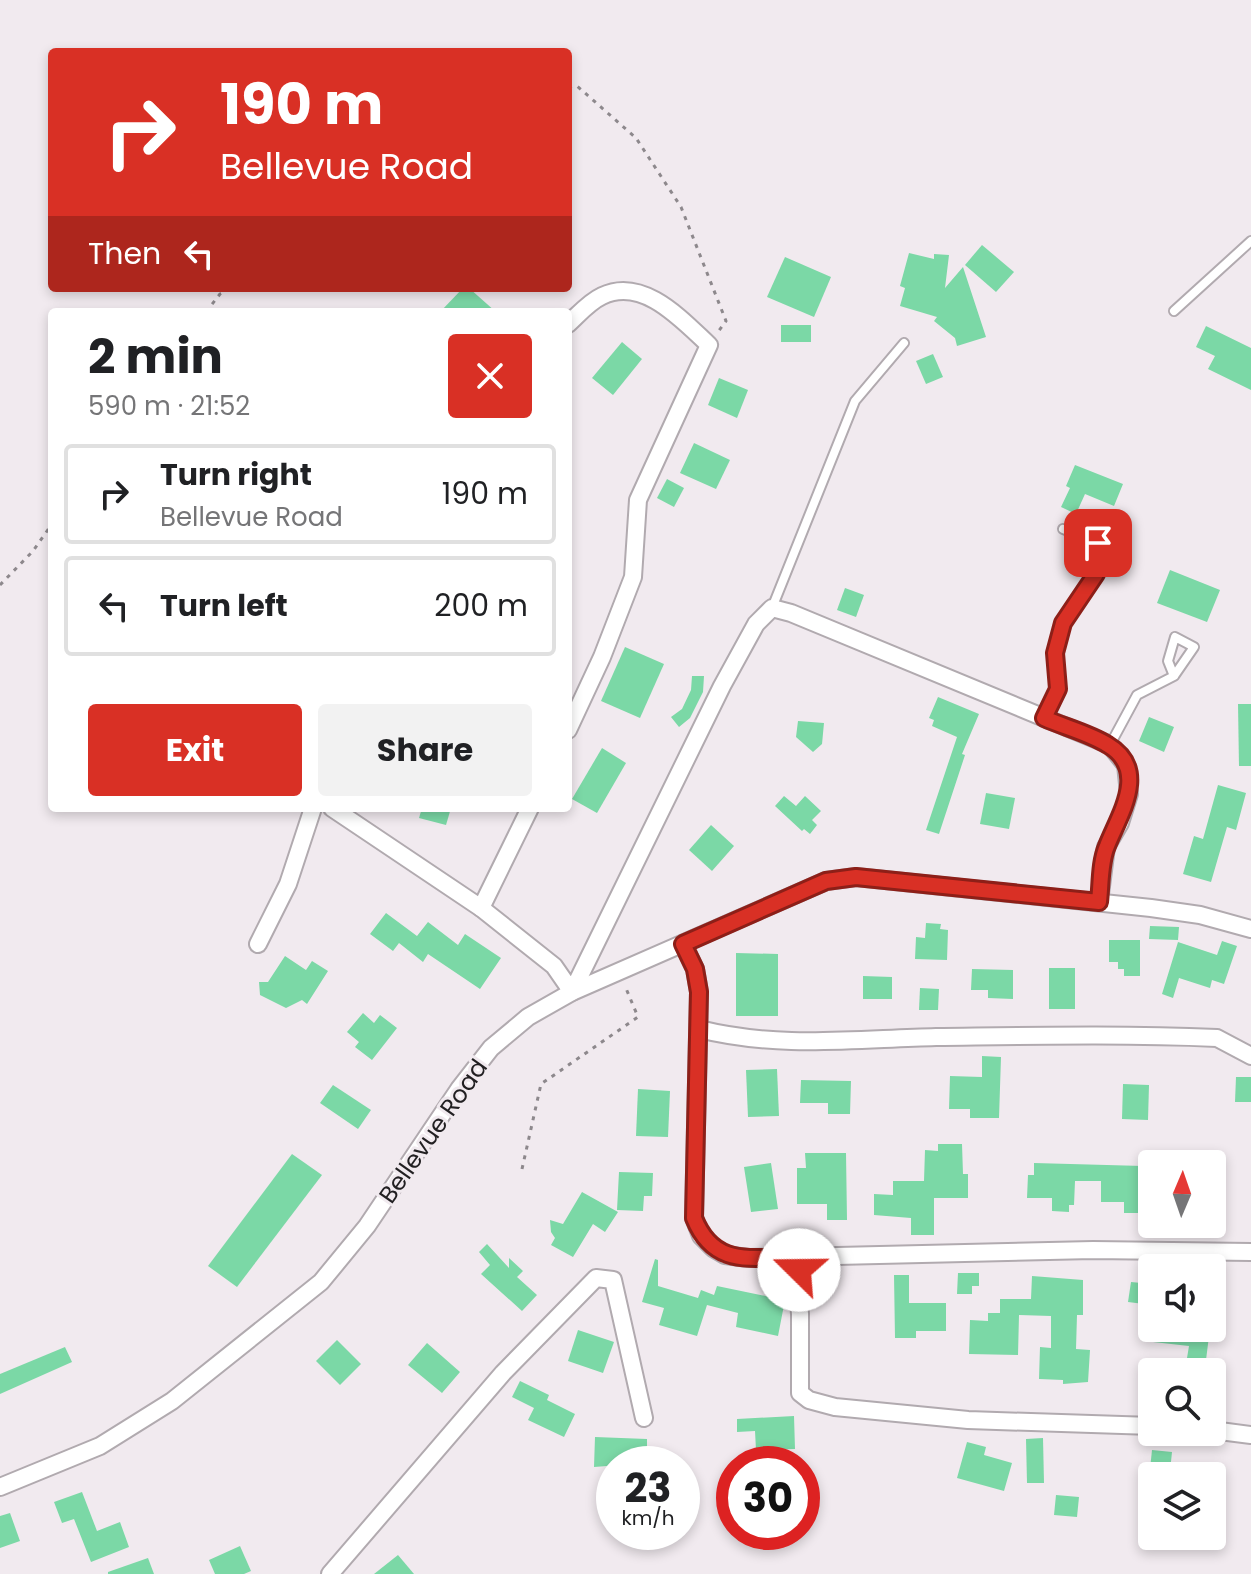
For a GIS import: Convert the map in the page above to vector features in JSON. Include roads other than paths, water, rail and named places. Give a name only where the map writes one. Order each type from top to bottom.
[{"type":"street","points":[[572,321],[600,297],[615,291],[634,291],[663,304],[709,345],[638,500],[633,577],[602,657],[572,721]]},
{"type":"street","points":[[338,812],[481,908],[554,966],[572,992],[722,686],[756,624],[772,608],[806,619],[1110,745],[1126,765],[1129,794],[1120,823],[1106,847],[1099,902]]},
{"type":"street","points":[[258,944],[288,884],[312,812]]},
{"type":"street","points":[[481,908],[528,812]]},
{"type":"street","name":"Bellevue Road","points":[[0,1487],[100,1446],[172,1401],[321,1282],[367,1226],[433,1126],[491,1048],[528,1017],[572,992],[619,971],[826,881],[856,877],[1200,915],[1251,929]]},
{"type":"street","points":[[683,944],[695,969],[699,992],[694,1218],[701,1236],[725,1255],[795,1257],[1093,1250],[1251,1252]]},
{"type":"street","points":[[699,1029],[740,1039],[787,1043],[934,1037],[1217,1038],[1251,1056]]},
{"type":"street","points":[[795,1257],[799,1270],[800,1393],[809,1400],[835,1407],[968,1420],[1138,1426]]},
{"type":"street","points":[[330,1574],[503,1373],[596,1278],[613,1280],[644,1418]]},
{"type":"street","points":[[1226,1432],[1251,1435]]},
{"type":"lane","points":[[1174,311],[1251,241]]},
{"type":"lane","points":[[772,608],[855,401],[904,343]]},
{"type":"lane","points":[[1044,718],[1058,689],[1055,653],[1063,623],[1096,574],[1098,543],[1063,529]]},
{"type":"lane","points":[[1110,745],[1137,695],[1174,676]]}]
